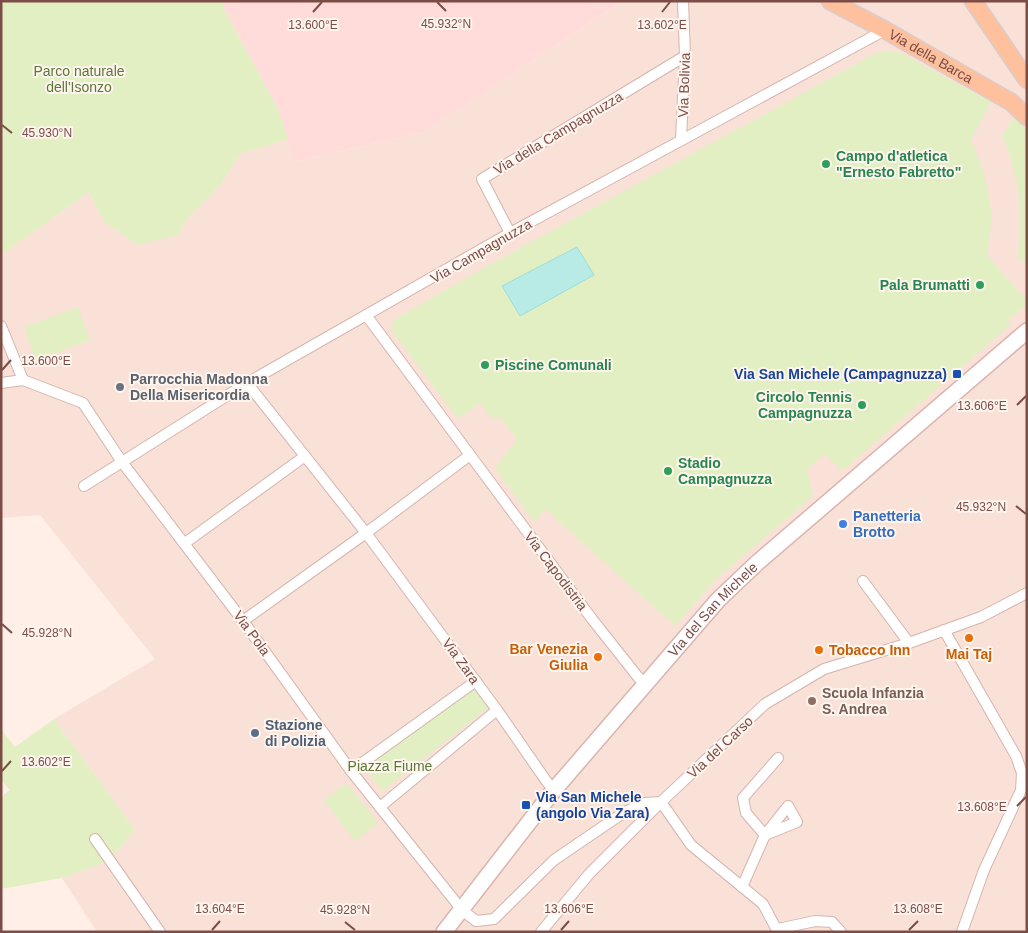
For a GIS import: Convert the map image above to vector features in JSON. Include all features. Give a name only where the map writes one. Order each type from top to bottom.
[{"type":"main road","name":"Via della Barca","points":[[830,1],[1011,102],[1027,117]]},
{"type":"main road","points":[[972,1],[1027,80]]},
{"type":"main road","name":"Via del San Michele","points":[[444,932],[554,790],[718,600],[757,563],[1027,331]]},
{"type":"street","name":"Via Bolivia","points":[[681,139],[685,56],[683,1]]},
{"type":"street","name":"Via Campagnuzza","points":[[84,486],[247,383],[510,233],[885,30]]},
{"type":"street","name":"Via della Campagnuzza","points":[[510,233],[482,179],[685,56]]},
{"type":"street","name":"Via Capodistria","points":[[366,315],[597,626],[638,678],[645,684]]},
{"type":"street","points":[[1,326],[24,380]]},
{"type":"street","name":"Via Pola","points":[[1,383],[24,380],[83,403],[122,462],[185,543],[352,771],[462,910]]},
{"type":"street","name":"Via Zara","points":[[247,383],[366,533],[554,790]]},
{"type":"street","points":[[243,621],[366,533],[470,455]]},
{"type":"street","points":[[185,543],[305,456]]},
{"type":"street","points":[[863,581],[906,644]]},
{"type":"street","name":"Via del Carso","points":[[541,932],[589,874],[661,802],[771,700],[824,670],[906,644],[981,617],[1027,593]]},
{"type":"street","points":[[944,630],[1016,756],[1022,773],[1021,790],[984,870],[962,932]]},
{"type":"street","points":[[352,771],[476,681]]},
{"type":"street","points":[[380,807],[497,710]]},
{"type":"street","points":[[742,886],[765,835],[746,813],[743,798],[778,758]]},
{"type":"street","points":[[462,910],[476,921],[494,919],[554,860],[623,813],[644,803],[661,802],[691,845],[763,904],[778,930],[815,921],[832,922],[841,932]]},
{"type":"street","points":[[95,839],[160,932]]},
{"type":"shaded area","points":[[222,1],[623,1],[423,132],[294,162],[279,111],[223,7]]},
{"type":"shaded area","points":[[623,1],[1027,1],[1027,932],[97,932],[62,878],[109,861],[135,830],[54,719],[155,659],[40,515],[1,518],[1,255],[89,192],[105,223],[178,235],[188,218],[221,184],[240,154],[288,139],[295,162],[423,132]]},
{"type":"green space","name":"Parco naturale dell'Isonzo","points":[[1,1],[222,1],[223,7],[279,111],[288,139],[240,154],[221,184],[188,218],[178,235],[139,245],[105,223],[89,192],[1,255]]},
{"type":"green space","points":[[889,50],[901,53],[991,102],[971,140],[983,170],[990,202],[991,224],[987,255],[1027,301],[1027,304],[1008,320],[1011,324],[842,471],[825,454],[807,469],[813,496],[715,580],[675,626],[545,509],[534,522],[495,468],[517,439],[499,417],[492,419],[480,403],[458,419],[392,331],[394,320],[473,274],[874,54]]},
{"type":"green space","points":[[1015,117],[1027,131],[1027,266],[1018,256],[1019,194],[1013,166],[1002,135]]},
{"type":"green space","points":[[78,307],[90,340],[36,360],[24,327]]},
{"type":"green space","name":"Piazza Fiume","points":[[475,688],[489,707],[382,791],[364,766]]},
{"type":"green space","points":[[54,719],[135,830],[109,861],[62,878],[1,889],[1,797],[10,790],[1,780],[1,729],[15,747]]},
{"type":"green space","points":[[347,783],[378,823],[355,841],[324,800]]},
{"type":"water","points":[[577,247],[594,275],[520,316],[502,286]]},
{"type":"place","name":"Campo d'atletica \"Ernesto Fabretto\"","points":[[826,164]]},
{"type":"place","name":"Pala Brumatti","points":[[980,285]]},
{"type":"place","name":"Piscine Comunali","points":[[485,365]]},
{"type":"place","name":"Via San Michele (Campagnuzza)","points":[[957,374]]},
{"type":"place","name":"Parrocchia Madonna Della Misericordia","points":[[120,387]]},
{"type":"place","name":"Circolo Tennis Campagnuzza","points":[[862,405]]},
{"type":"place","name":"Stadio Campagnuzza","points":[[668,471]]},
{"type":"place","name":"Panetteria Brotto","points":[[843,524]]},
{"type":"place","name":"Mai Taj","points":[[969,638]]},
{"type":"place","name":"Tobacco Inn","points":[[819,650]]},
{"type":"place","name":"Bar Venezia Giulia","points":[[598,657]]},
{"type":"place","name":"Scuola Infanzia S. Andrea","points":[[812,701]]},
{"type":"place","name":"Stazione di Polizia","points":[[255,733]]},
{"type":"place","name":"Via San Michele (angolo Via Zara)","points":[[526,805]]}]
